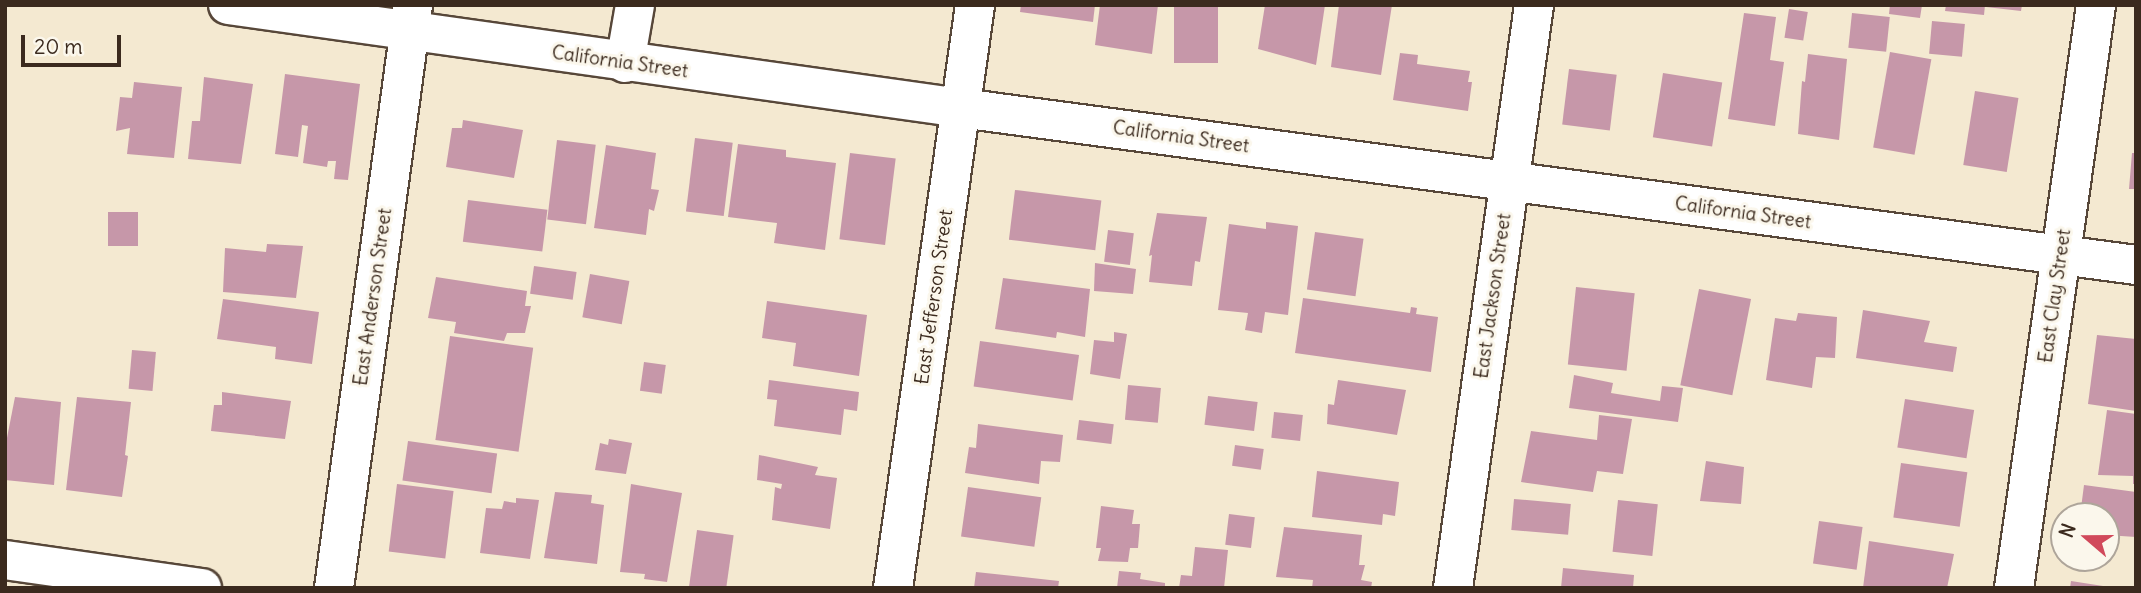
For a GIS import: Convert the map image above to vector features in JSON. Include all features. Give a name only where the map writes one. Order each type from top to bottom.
[{"type":"street","name":"California Street","points":[[228,5],[411,19],[625,63],[2136,265]]},
{"type":"street","points":[[625,63],[635,5]]},
{"type":"street","name":"East Jefferson Street","points":[[893,588],[975,5]]},
{"type":"street","name":"East Jackson Street","points":[[1453,588],[1534,5]]},
{"type":"street","name":"East Clay Street","points":[[2014,588],[2096,5]]},
{"type":"street","name":"East Anderson Street","points":[[334,588],[411,19]]},
{"type":"street","points":[[5,560],[202,588]]},
{"type":"building","points":[[1021,5],[1095,5],[1093,22],[1020,12]]},
{"type":"building","points":[[1100,5],[1158,5],[1152,54],[1095,45]]},
{"type":"building","points":[[1174,5],[1218,5],[1218,63],[1174,63]]},
{"type":"building","points":[[1265,5],[1325,5],[1316,65],[1258,49]]},
{"type":"building","points":[[1339,5],[1392,5],[1381,75],[1331,67]]},
{"type":"building","points":[[1890,5],[1922,5],[1920,18],[1889,14]]},
{"type":"building","points":[[1946,5],[1985,5],[1984,15],[1945,11]]},
{"type":"building","points":[[1986,5],[2022,5],[2021,11]]},
{"type":"building","points":[[1789,9],[1808,12],[1803,41],[1784,38]]},
{"type":"building","points":[[1744,13],[1776,17],[1770,60],[1784,62],[1775,126],[1728,119]]},
{"type":"building","points":[[1852,13],[1890,17],[1886,52],[1848,48]]},
{"type":"building","points":[[1932,21],[1965,24],[1962,57],[1929,54]]},
{"type":"building","points":[[1890,52],[1931,59],[1915,155],[1873,148]]},
{"type":"building","points":[[1400,53],[1418,55],[1417,64],[1470,71],[1468,82],[1472,82],[1468,111],[1393,100]]},
{"type":"building","points":[[1808,54],[1847,59],[1839,140],[1798,134],[1802,81],[1805,82]]},
{"type":"building","points":[[1569,69],[1617,75],[1610,130],[1562,125]]},
{"type":"building","points":[[1663,73],[1722,82],[1712,147],[1653,137]]},
{"type":"building","points":[[285,74],[360,84],[348,180],[334,179],[336,161],[328,161],[327,167],[303,163],[308,126],[302,125],[298,157],[275,154]]},
{"type":"building","points":[[204,77],[253,84],[241,164],[188,159],[192,121],[200,121]]},
{"type":"building","points":[[134,82],[182,87],[174,158],[127,154],[130,128],[116,131],[120,97],[132,98]]},
{"type":"building","points":[[1975,91],[2018,98],[2007,172],[1963,165]]},
{"type":"building","points":[[463,120],[523,130],[514,178],[446,167],[452,128],[462,128]]},
{"type":"building","points":[[695,138],[733,143],[724,216],[686,211]]},
{"type":"building","points":[[557,140],[596,145],[586,224],[547,219]]},
{"type":"building","points":[[738,144],[786,150],[786,157],[836,163],[825,250],[774,243],[777,223],[728,217]]},
{"type":"building","points":[[606,145],[656,153],[651,189],[659,190],[654,211],[649,209],[646,235],[594,228]]},
{"type":"building","points":[[850,153],[896,159],[885,245],[839,239]]},
{"type":"building","points":[[2132,153],[2136,153],[2136,189],[2129,189]]},
{"type":"building","points":[[1015,190],[1101,201],[1095,250],[1009,240]]},
{"type":"building","points":[[468,200],[547,210],[542,251],[463,242]]},
{"type":"building","points":[[108,212],[138,212],[138,246],[108,246]]},
{"type":"building","points":[[1157,213],[1207,217],[1200,262],[1195,261],[1192,286],[1149,282],[1152,255],[1149,256]]},
{"type":"building","points":[[1266,222],[1298,226],[1288,315],[1265,312],[1262,333],[1245,330],[1248,313],[1218,310],[1229,224],[1266,229]]},
{"type":"building","points":[[1108,230],[1134,233],[1130,265],[1104,262]]},
{"type":"building","points":[[1315,232],[1364,239],[1355,296],[1307,289]]},
{"type":"building","points":[[267,244],[303,246],[296,298],[223,292],[225,248],[266,252]]},
{"type":"building","points":[[1095,263],[1136,269],[1133,294],[1094,291]]},
{"type":"building","points":[[534,266],[577,272],[573,300],[530,294]]},
{"type":"building","points":[[590,274],[629,281],[622,324],[582,317]]},
{"type":"building","points":[[436,277],[527,291],[525,306],[531,306],[525,333],[507,333],[504,341],[454,333],[456,322],[428,318]]},
{"type":"building","points":[[1003,278],[1090,289],[1085,337],[1057,332],[1056,338],[995,329]]},
{"type":"building","points":[[1576,287],[1635,293],[1627,371],[1568,365]]},
{"type":"building","points":[[1699,289],[1751,299],[1732,395],[1680,385]]},
{"type":"building","points":[[1303,298],[1410,313],[1411,307],[1417,308],[1416,314],[1438,317],[1431,372],[1295,353]]},
{"type":"building","points":[[223,299],[319,312],[312,364],[275,359],[276,347],[217,339]]},
{"type":"building","points":[[767,301],[867,315],[859,376],[793,366],[796,343],[762,338]]},
{"type":"building","points":[[1863,310],[1930,321],[1924,342],[1957,347],[1953,372],[1856,358]]},
{"type":"building","points":[[1798,313],[1837,317],[1835,358],[1816,357],[1812,388],[1766,380],[1775,318],[1796,321]]},
{"type":"building","points":[[1114,332],[1127,334],[1120,379],[1090,374],[1094,340],[1114,342]]},
{"type":"building","points":[[2097,335],[2136,339],[2136,411],[2088,404]]},
{"type":"building","points":[[450,336],[533,348],[519,452],[435,440]]},
{"type":"building","points":[[980,341],[1079,355],[1073,400],[974,387]]},
{"type":"building","points":[[132,350],[156,352],[153,391],[129,389]]},
{"type":"building","points":[[644,362],[666,365],[662,394],[640,391]]},
{"type":"building","points":[[1574,375],[1613,383],[1611,393],[1660,401],[1662,386],[1683,388],[1678,422],[1569,408]]},
{"type":"building","points":[[769,380],[859,392],[857,411],[844,409],[841,435],[774,426],[777,400],[767,399]]},
{"type":"building","points":[[1338,380],[1406,390],[1397,435],[1327,424],[1328,404],[1334,405]]},
{"type":"building","points":[[1128,385],[1161,388],[1158,423],[1125,420]]},
{"type":"building","points":[[222,392],[291,401],[285,439],[211,431],[214,405],[222,405]]},
{"type":"building","points":[[1208,396],[1258,402],[1254,431],[1204,425]]},
{"type":"building","points":[[15,397],[61,402],[54,485],[5,480],[5,448]]},
{"type":"building","points":[[77,397],[131,402],[125,455],[128,456],[122,497],[66,490]]},
{"type":"building","points":[[1905,399],[1974,410],[1966,458],[1897,447]]},
{"type":"building","points":[[2107,410],[2136,414],[2136,484],[2133,484],[2133,476],[2098,475]]},
{"type":"building","points":[[1274,412],[1303,415],[1300,441],[1271,438]]},
{"type":"building","points":[[1599,415],[1632,419],[1623,474],[1597,471],[1593,492],[1521,482],[1531,431],[1597,440]]},
{"type":"building","points":[[1079,420],[1114,424],[1111,444],[1077,440]]},
{"type":"building","points":[[978,424],[1063,435],[1060,462],[1041,461],[1039,484],[965,473],[969,447],[976,448]]},
{"type":"building","points":[[609,439],[632,443],[626,474],[595,470],[600,443],[608,445]]},
{"type":"building","points":[[408,441],[497,454],[492,493],[402,481]]},
{"type":"building","points":[[1235,445],[1264,449],[1261,470],[1232,466]]},
{"type":"building","points":[[759,455],[818,467],[815,475],[837,478],[830,529],[772,520],[775,487],[781,489],[782,484],[757,480]]},
{"type":"building","points":[[1706,461],[1744,467],[1741,504],[1700,501]]},
{"type":"building","points":[[1901,463],[1967,472],[1960,527],[1893,517]]},
{"type":"building","points":[[1317,471],[1399,482],[1395,516],[1383,514],[1382,525],[1312,517]]},
{"type":"building","points":[[397,484],[454,491],[445,558],[389,551]]},
{"type":"building","points":[[631,484],[682,493],[667,582],[644,579],[645,574],[620,572]]},
{"type":"building","points":[[2084,485],[2136,492],[2136,537],[2120,536],[2120,502],[2082,502]]},
{"type":"building","points":[[968,487],[1041,497],[1034,547],[961,537]]},
{"type":"building","points":[[555,492],[592,495],[591,503],[604,505],[597,564],[544,558]]},
{"type":"building","points":[[516,498],[539,500],[530,559],[480,553],[486,508],[502,509],[504,501],[516,503]]},
{"type":"building","points":[[1514,499],[1571,504],[1568,535],[1511,530]]},
{"type":"building","points":[[1618,500],[1658,504],[1652,556],[1613,552]]},
{"type":"building","points":[[1101,506],[1134,510],[1132,524],[1140,524],[1138,548],[1130,548],[1128,562],[1098,561],[1101,548],[1096,548]]},
{"type":"building","points":[[1229,514],[1255,517],[1251,548],[1225,545]]},
{"type":"building","points":[[1819,521],[1863,527],[1857,570],[1813,564]]},
{"type":"building","points":[[1284,527],[1362,535],[1359,565],[1365,565],[1361,580],[1372,582],[1371,588],[1312,588],[1313,580],[1276,577]]},
{"type":"building","points":[[697,530],[734,535],[726,588],[689,587]]},
{"type":"building","points":[[1869,541],[1954,554],[1947,588],[1863,588]]},
{"type":"building","points":[[1195,547],[1228,550],[1224,588],[1179,588],[1181,575],[1192,576]]},
{"type":"building","points":[[1563,568],[1634,575],[1633,588],[1561,588]]},
{"type":"building","points":[[1119,571],[1141,573],[1140,579],[1165,583],[1165,588],[1117,588]]},
{"type":"building","points":[[976,572],[1059,581],[1058,588],[974,588]]},
{"type":"building","points":[[2071,581],[2103,586],[2103,588],[2070,588]]}]
